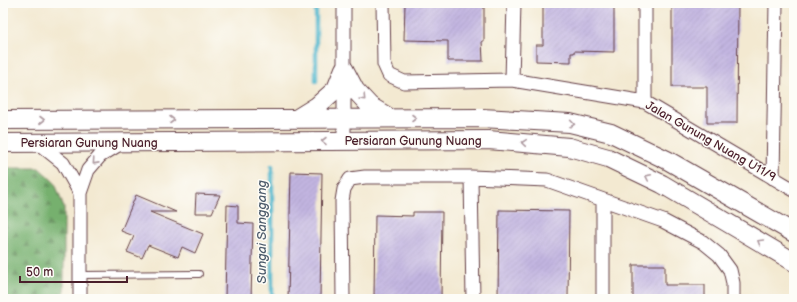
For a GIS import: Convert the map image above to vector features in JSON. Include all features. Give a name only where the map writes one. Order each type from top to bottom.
[{"type":"street","points":[[344,3],[344,141]]},
{"type":"street","name":"Jalan Gunung Nuang U11/9","points":[[383,3],[384,64],[389,75],[404,82],[512,80],[645,102],[794,190]]},
{"type":"street","points":[[512,80],[514,3]]},
{"type":"street","points":[[645,3],[645,102]]},
{"type":"street","points":[[773,178],[776,3]]},
{"type":"street","points":[[344,69],[355,90],[370,106],[391,118]]},
{"type":"street","points":[[295,119],[317,106],[336,90],[344,69]]},
{"type":"street","name":"Persiaran Gunung Nuang","points":[[3,120],[482,118],[570,123],[611,133],[667,160],[794,233]]},
{"type":"street","name":"Persiaran Gunung Nuang","points":[[3,143],[488,140],[569,147],[608,158],[662,184],[794,262]]},
{"type":"street","points":[[80,299],[80,193],[88,170],[100,156],[123,142]]},
{"type":"street","points":[[38,143],[63,163],[80,193]]},
{"type":"street","points":[[343,299],[342,201],[344,189],[350,179],[365,177],[471,177],[547,180],[663,221],[703,242],[719,255],[730,270],[733,284],[733,299]]},
{"type":"street","points":[[471,177],[473,299]]},
{"type":"street","points":[[603,200],[603,299]]},
{"type":"lane","points":[[80,275],[199,274]]},
{"type":"green space","points":[[3,168],[39,168],[55,183],[64,208],[64,299],[3,299]]},
{"type":"building","points":[[405,3],[484,3],[484,41],[482,41],[483,61],[448,61],[448,41],[404,40]]},
{"type":"building","points":[[543,3],[614,3],[614,52],[574,51],[574,53],[571,53],[571,62],[536,61],[536,45],[543,45]]},
{"type":"building","points":[[672,3],[738,3],[737,123],[707,123],[707,87],[672,87]]},
{"type":"building","points":[[291,172],[322,173],[320,299],[288,299]]},
{"type":"building","points":[[196,194],[220,195],[212,213],[195,213]]},
{"type":"building","points":[[136,195],[176,212],[150,212],[203,234],[195,253],[182,247],[178,257],[148,245],[142,258],[127,252],[134,236],[121,231]]},
{"type":"building","points":[[227,205],[238,206],[238,223],[253,224],[251,299],[225,299]]},
{"type":"building","points":[[499,210],[569,211],[568,299],[498,299]]},
{"type":"building","points":[[413,212],[442,212],[441,299],[374,299],[375,215],[413,216]]},
{"type":"building","points":[[633,265],[665,265],[665,285],[705,285],[705,299],[633,299]]},
{"type":"waterway","name":"Sungai Sanggang","points":[[316,3],[316,81]]},
{"type":"waterway","name":"Sungai Sanggang","points":[[272,166],[272,299]]}]
